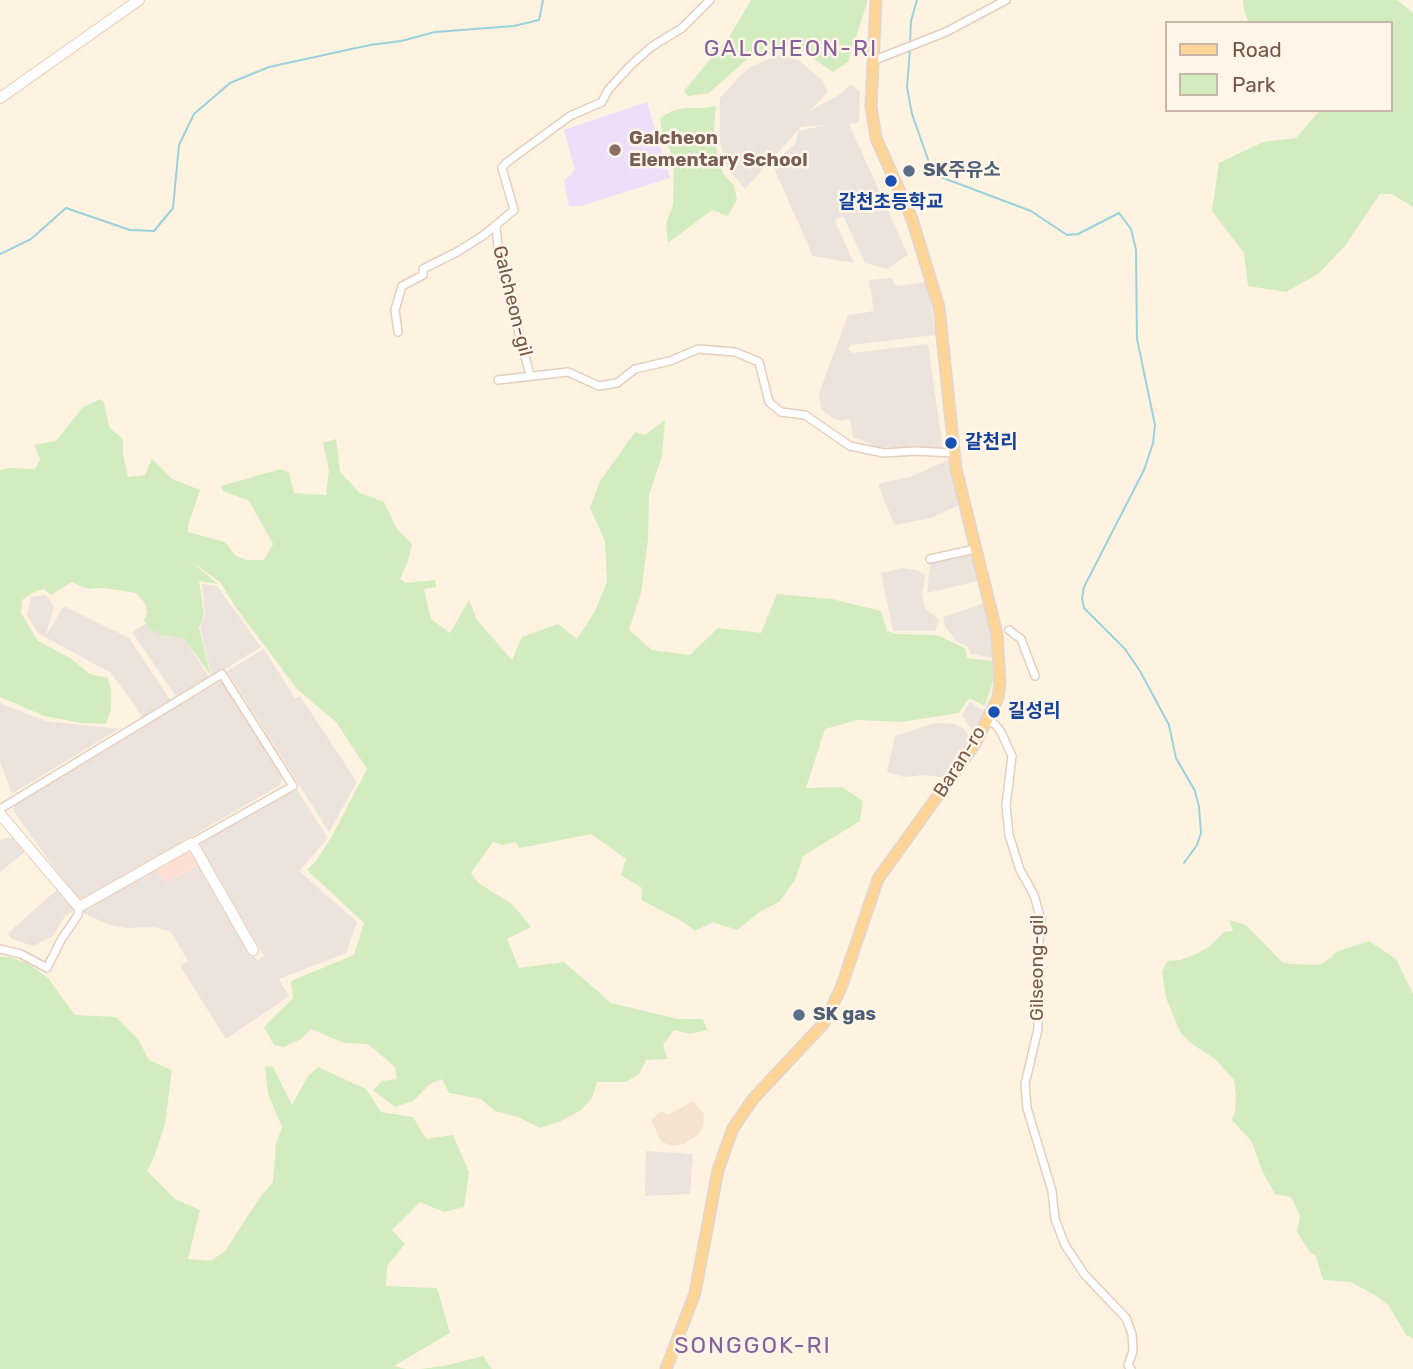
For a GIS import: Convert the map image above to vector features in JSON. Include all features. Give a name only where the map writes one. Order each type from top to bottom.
[{"type":"main road","name":"Baran-ro","points":[[666,1369],[695,1293],[719,1170],[733,1128],[754,1098],[824,1023],[841,988],[878,879],[975,744],[998,698],[1000,682],[997,634],[956,469],[939,307],[912,219],[876,138],[870,107],[876,0]]},
{"type":"street","points":[[0,98],[139,0]]},
{"type":"street","name":"Galcheon-gil","points":[[398,332],[395,310],[402,286],[423,275],[423,269],[457,252],[514,211],[502,168],[506,163],[570,116],[602,102],[608,90],[631,65],[651,47],[682,28],[710,0]]},
{"type":"street","points":[[872,61],[946,32],[1006,0]]},
{"type":"street","name":"Galcheon-gil","points":[[495,226],[499,257],[530,375]]},
{"type":"street","points":[[498,380],[568,372],[599,386],[617,383],[635,369],[670,362],[698,349],[735,352],[759,362],[769,402],[781,412],[805,415],[850,446],[884,453],[954,453]]},
{"type":"street","points":[[930,559],[975,549]]},
{"type":"street","points":[[1009,630],[1021,639],[1035,676]]},
{"type":"street","points":[[0,809],[222,674],[293,786],[79,907]]},
{"type":"street","name":"Gilseong-gil","points":[[986,720],[995,724],[1001,732],[1012,756],[1006,805],[1009,835],[1020,870],[1034,895],[1041,920],[1038,949],[1038,1029],[1026,1084],[1027,1108],[1052,1191],[1055,1219],[1065,1245],[1085,1275],[1126,1318],[1132,1334],[1133,1350],[1128,1365],[1131,1369]]},
{"type":"street","points":[[0,814],[79,907],[78,915],[47,968],[21,954],[0,949]]},
{"type":"street","points":[[192,843],[253,950]]},
{"type":"shaded area","points":[[778,55],[800,61],[821,79],[828,92],[810,111],[842,93],[851,84],[860,92],[859,122],[849,124],[908,255],[887,269],[865,263],[843,216],[835,221],[854,263],[813,256],[772,164],[795,144],[799,131],[825,125],[801,127],[745,189],[727,167],[720,142],[720,98],[751,67]]},
{"type":"shaded area","name":"Galcheon Elementary School","points":[[647,102],[670,178],[581,206],[569,206],[564,181],[575,170],[564,130]]},
{"type":"shaded area","points":[[891,278],[896,286],[928,282],[935,335],[851,345],[848,349],[852,353],[928,344],[943,450],[878,447],[853,437],[850,419],[841,421],[832,418],[821,409],[819,393],[848,315],[874,311],[869,280]]},
{"type":"shaded area","points":[[948,460],[959,505],[931,518],[894,525],[878,484],[910,477]]},
{"type":"shaded area","points":[[972,555],[978,581],[927,593],[930,563]]},
{"type":"shaded area","points":[[902,568],[917,570],[925,575],[922,595],[925,608],[939,620],[935,631],[893,631],[881,573]]},
{"type":"shaded area","points":[[202,584],[217,586],[261,647],[212,677],[200,627],[205,615]]},
{"type":"shaded area","points":[[46,595],[54,607],[46,635],[64,606],[129,638],[171,701],[143,717],[111,673],[38,633],[27,615],[31,597]]},
{"type":"shaded area","points":[[985,603],[995,658],[971,654],[967,646],[957,642],[945,626],[943,617]]},
{"type":"shaded area","points":[[145,624],[164,637],[184,638],[209,677],[177,698],[132,632]]},
{"type":"shaded area","points":[[264,649],[295,698],[300,696],[357,782],[329,832],[227,671]]},
{"type":"shaded area","points":[[220,682],[227,684],[283,775],[280,785],[84,899],[76,898],[14,812],[15,801]]},
{"type":"shaded area","points":[[970,702],[986,712],[975,735],[962,715]]},
{"type":"shaded area","points":[[0,703],[45,721],[119,729],[12,794],[0,762]]},
{"type":"shaded area","points":[[934,723],[955,724],[963,728],[973,743],[946,778],[924,775],[904,777],[887,772],[895,736]]},
{"type":"shaded area","points":[[295,787],[328,838],[299,871],[357,922],[346,953],[279,979],[289,996],[226,1039],[180,966],[188,961],[171,932],[155,927],[127,928],[110,925],[81,912],[157,869],[165,883],[200,865],[257,961],[264,956],[200,848],[201,841]]},
{"type":"shaded area","points":[[20,837],[30,848],[0,872],[0,841]]},
{"type":"shaded area","points":[[193,852],[200,865],[165,883],[157,869],[183,854]]},
{"type":"shaded area","points":[[58,889],[75,910],[65,916],[53,936],[33,946],[10,938],[8,933]]},
{"type":"shaded area","points":[[693,1101],[704,1114],[703,1128],[699,1134],[684,1144],[671,1146],[661,1141],[651,1120],[662,1111],[668,1115]]},
{"type":"shaded area","points":[[646,1151],[693,1154],[690,1194],[645,1196]]},
{"type":"green space","points":[[751,0],[867,0],[867,3],[848,62],[833,72],[797,47],[781,47],[752,55],[709,93],[688,96],[684,91],[731,34]]},
{"type":"green space","points":[[1243,0],[1397,0],[1413,13],[1413,207],[1392,194],[1380,194],[1345,246],[1318,274],[1286,292],[1248,286],[1244,253],[1212,211],[1219,163],[1263,142],[1296,138],[1318,112],[1392,112],[1392,21],[1248,21]]},
{"type":"green space","points":[[716,106],[714,129],[718,161],[734,186],[737,199],[728,216],[712,210],[668,243],[666,224],[673,205],[674,173],[670,149],[662,135],[660,118],[685,108]]},
{"type":"green space","points":[[101,399],[109,427],[123,439],[128,477],[145,475],[152,459],[172,479],[200,490],[188,532],[225,542],[235,555],[246,560],[264,560],[273,544],[249,501],[223,491],[221,486],[281,469],[289,473],[294,493],[326,495],[329,470],[323,443],[336,439],[340,472],[360,493],[384,502],[397,529],[412,544],[400,579],[406,583],[435,580],[436,587],[424,589],[431,619],[450,633],[469,600],[477,620],[512,660],[522,637],[558,624],[577,639],[595,611],[607,582],[605,541],[590,508],[600,481],[635,432],[645,435],[665,420],[662,456],[649,495],[648,539],[641,593],[629,630],[652,650],[690,655],[718,628],[761,633],[777,594],[832,599],[881,611],[887,631],[896,634],[937,635],[965,648],[967,658],[992,661],[994,678],[985,706],[969,698],[959,713],[901,722],[857,720],[825,729],[806,788],[842,787],[863,801],[860,821],[803,856],[795,880],[779,902],[761,911],[737,930],[713,922],[695,931],[682,921],[641,900],[642,888],[621,875],[626,859],[591,834],[520,848],[515,842],[502,845],[493,842],[471,873],[478,883],[512,904],[531,927],[507,939],[519,968],[564,962],[611,1003],[678,1019],[703,1019],[707,1030],[690,1034],[674,1030],[663,1045],[668,1059],[646,1060],[639,1074],[626,1082],[597,1082],[592,1098],[580,1111],[540,1128],[518,1117],[495,1111],[481,1099],[449,1093],[442,1079],[430,1084],[413,1101],[395,1107],[373,1090],[382,1081],[397,1079],[395,1067],[368,1044],[344,1043],[311,1029],[301,1039],[284,1047],[274,1045],[264,1027],[293,998],[291,981],[354,955],[364,923],[307,870],[332,836],[367,769],[336,722],[297,689],[220,582],[190,561],[218,584],[199,581],[204,614],[199,628],[211,676],[184,638],[163,636],[149,629],[144,620],[147,613],[145,603],[136,593],[103,588],[88,589],[72,582],[51,595],[44,589],[34,592],[22,600],[21,613],[38,641],[70,658],[90,674],[108,678],[111,709],[106,724],[81,723],[44,716],[0,697],[0,470],[35,469],[40,459],[34,445],[56,441],[83,407]]},
{"type":"green space","points":[[1229,920],[1246,925],[1282,962],[1290,964],[1319,965],[1336,952],[1369,941],[1396,959],[1413,994],[1413,1338],[1406,1335],[1389,1306],[1378,1297],[1351,1282],[1323,1280],[1316,1256],[1310,1252],[1297,1232],[1300,1216],[1291,1197],[1275,1194],[1262,1171],[1252,1142],[1232,1120],[1236,1094],[1234,1080],[1215,1059],[1189,1042],[1180,1032],[1166,998],[1162,972],[1167,961],[1196,954],[1210,946],[1224,932],[1233,931]]},
{"type":"green space","points":[[0,957],[10,957],[29,964],[47,977],[75,1015],[116,1017],[138,1039],[149,1060],[172,1070],[165,1124],[147,1171],[175,1199],[200,1210],[188,1259],[211,1261],[225,1251],[260,1197],[273,1182],[276,1144],[282,1127],[268,1094],[265,1066],[273,1067],[292,1105],[308,1076],[318,1067],[366,1089],[381,1112],[413,1117],[426,1139],[453,1135],[469,1172],[464,1207],[444,1212],[420,1202],[392,1230],[405,1244],[387,1266],[386,1286],[437,1288],[450,1333],[394,1366],[406,1369],[0,1369]]},
{"type":"green space","points":[[483,1356],[492,1369],[421,1369],[448,1365]]},
{"type":"waterway","points":[[0,254],[31,239],[66,208],[130,230],[154,231],[173,208],[179,145],[194,114],[230,83],[269,67],[370,45],[401,41],[435,32],[514,26],[539,20],[543,0]]},
{"type":"waterway","points":[[910,44],[911,21],[917,0]]},
{"type":"waterway","points":[[910,49],[907,87],[912,114],[931,168],[938,176],[1031,211],[1067,235],[1078,234],[1119,213],[1131,229],[1136,250],[1137,339],[1155,425],[1153,443],[1144,470],[1084,587],[1082,598],[1084,608],[1125,649],[1140,671],[1169,725],[1176,758],[1195,791],[1201,833],[1197,845],[1184,863]]},
{"type":"place","name":"Galcheon Elementary School","points":[[615,150]]},
{"type":"place","name":"SK주유소","points":[[909,171]]},
{"type":"place","name":"갈천초등학교","points":[[891,181]]},
{"type":"place","name":"갈천리","points":[[951,443]]},
{"type":"place","name":"길성리","points":[[994,712]]},
{"type":"place","name":"SK gas","points":[[799,1015]]},
{"type":"district","name":"GALCHEON-RI","points":[[791,49]]},
{"type":"district","name":"SONGGOK-RI","points":[[753,1346]]}]
